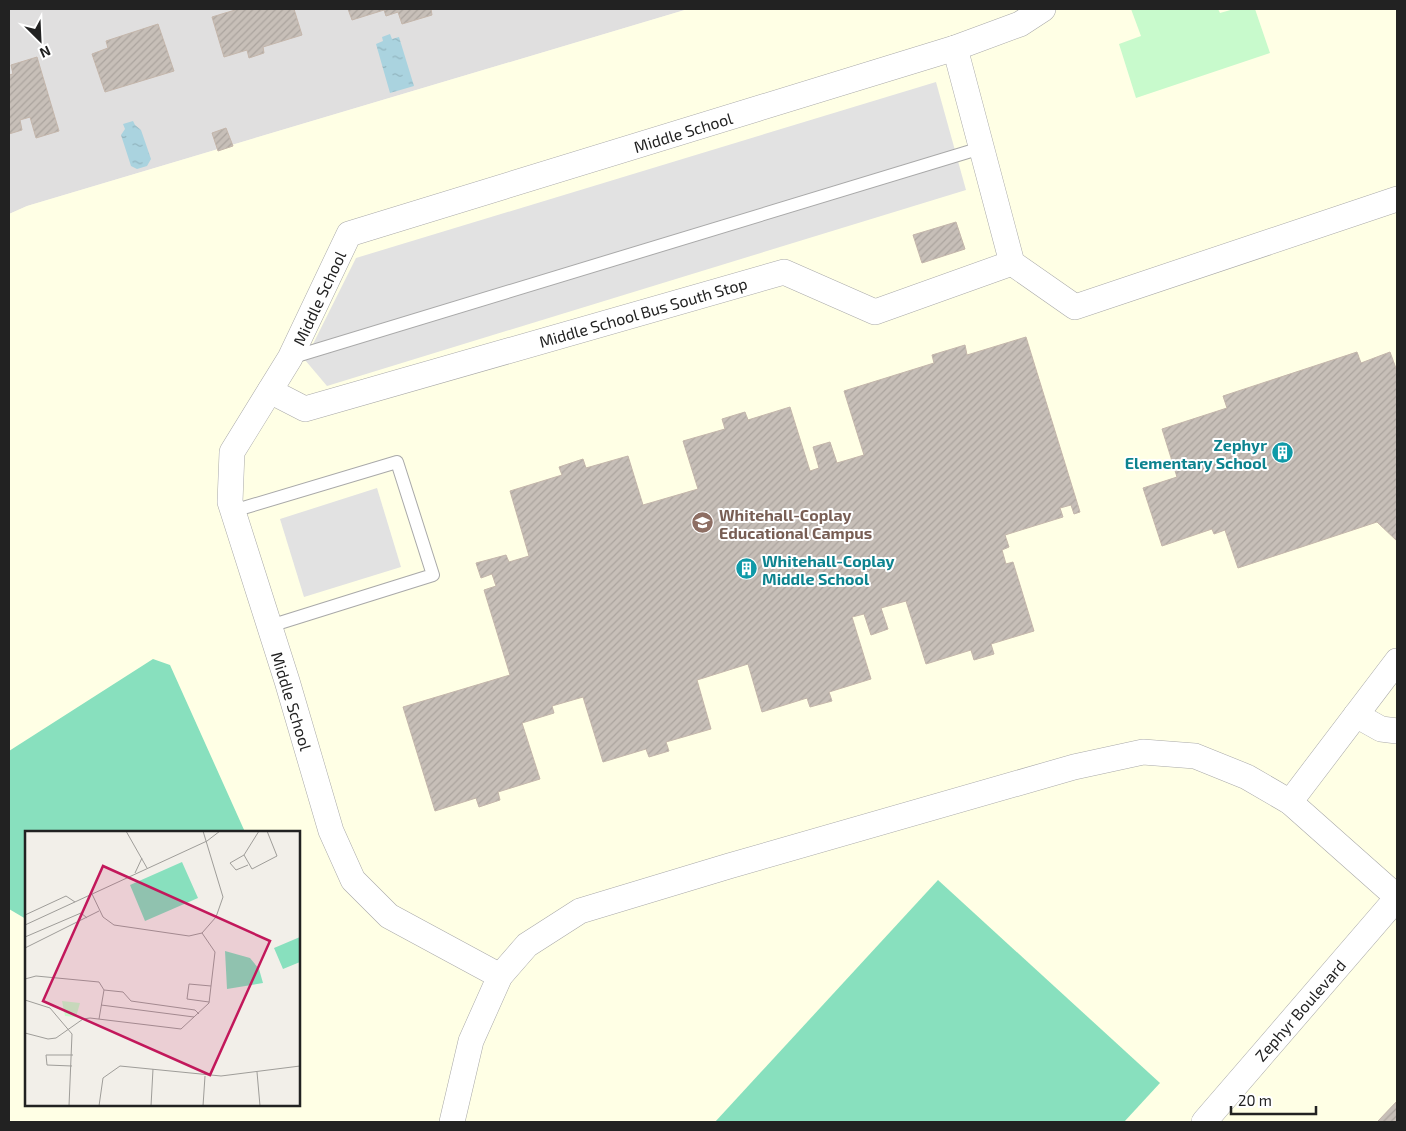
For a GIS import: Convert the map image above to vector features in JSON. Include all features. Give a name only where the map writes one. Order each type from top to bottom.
[{"type":"street","name":"Middle School","points":[[500,976],[389,916],[353,880],[331,831],[270,626],[230,502],[232,452],[290,358],[349,234],[955,48],[1020,24],[1043,9]]},
{"type":"street","points":[[955,48],[1012,263],[1075,308],[1397,199]]},
{"type":"street","name":"Middle School Bus South Stop","points":[[270,391],[304,409],[784,272],[875,312],[1012,263]]},
{"type":"street","points":[[1290,802],[1397,661]]},
{"type":"street","points":[[1356,715],[1381,729],[1397,731]]},
{"type":"street","points":[[452,1122],[470,1041],[500,976],[526,945],[580,910],[1074,767],[1143,752],[1195,756],[1247,777],[1290,802],[1397,898]]},
{"type":"street","name":"Zephyr Boulevard","points":[[1204,1122],[1397,898]]},
{"type":"lane","points":[[290,358],[981,148]]},
{"type":"lane","points":[[233,511],[397,462],[433,574],[270,626]]},
{"type":"shaded area","points":[[9,9],[688,9],[27,206],[9,214]]},
{"type":"shaded area","name":"Whitehall-Coplay Educational Campus","points":[[688,9],[1397,9],[1397,1122],[9,1122],[9,214],[27,206]]},
{"type":"shaded area","points":[[936,82],[966,190],[327,386],[305,360],[356,258]]},
{"type":"shaded area","points":[[377,488],[401,567],[304,597],[280,519]]},
{"type":"green space","points":[[1131,9],[1218,9],[1220,13],[1234,9],[1255,9],[1270,53],[1136,98],[1119,44],[1141,36]]},
{"type":"green space","points":[[153,659],[170,665],[245,831],[25,831],[25,918],[9,909],[9,751]]},
{"type":"green space","points":[[938,880],[1160,1083],[1124,1122],[715,1122]]},
{"type":"water","points":[[390,34],[392,39],[399,37],[414,86],[390,93],[376,44],[383,41],[382,37]]},
{"type":"water","points":[[133,121],[141,130],[151,159],[147,166],[137,169],[131,166],[121,135],[125,129],[123,124]]},
{"type":"building","points":[[234,9],[294,9],[302,35],[263,47],[264,53],[249,58],[247,50],[224,57],[212,17]]},
{"type":"building","points":[[348,9],[431,9],[432,15],[402,24],[398,12],[386,16],[384,10],[352,20]]},
{"type":"building","points":[[158,24],[174,71],[105,92],[92,54],[108,48],[106,41]]},
{"type":"building","points":[[37,57],[59,131],[36,138],[30,117],[20,120],[22,130],[9,134],[9,75],[13,74],[11,65]]},
{"type":"building","points":[[226,128],[233,146],[218,151],[212,133]]},
{"type":"building","points":[[956,222],[965,249],[922,263],[913,235]]},
{"type":"building","name":"Whitehall-Coplay Middle School","points":[[1026,337],[1080,512],[1074,514],[1071,505],[1060,508],[1063,517],[1005,535],[1009,547],[1002,550],[1006,564],[1013,562],[1034,631],[991,644],[994,654],[974,660],[971,650],[926,664],[906,601],[881,608],[888,629],[871,635],[864,614],[852,617],[871,679],[829,692],[832,701],[810,707],[807,698],[762,712],[748,664],[697,680],[711,729],[666,742],[669,751],[649,757],[646,749],[603,762],[583,697],[552,706],[554,713],[522,723],[540,779],[498,792],[500,800],[479,807],[476,798],[435,811],[403,707],[510,675],[484,590],[496,586],[492,574],[481,578],[476,563],[506,555],[509,562],[529,556],[510,491],[562,475],[559,467],[583,459],[586,468],[628,456],[643,505],[698,489],[683,441],[725,429],[722,419],[745,412],[748,420],[790,407],[810,471],[819,468],[813,447],[830,442],[837,463],[864,455],[844,391],[934,363],[932,355],[965,345],[967,355]]},
{"type":"building","name":"Zephyr Elementary School","points":[[1357,352],[1361,363],[1390,352],[1397,371],[1397,541],[1377,522],[1238,568],[1225,530],[1214,534],[1212,529],[1162,546],[1143,488],[1177,477],[1162,429],[1227,408],[1223,396]]},
{"type":"building","points":[[1397,1101],[1397,1122],[1377,1122],[1379,1120]]},
{"type":"place","name":"Zephyr Elementary School","points":[[1283,453]]},
{"type":"place","name":"Whitehall-Coplay Educational Campus","points":[[703,523]]},
{"type":"place","name":"Whitehall-Coplay Middle School","points":[[746,569]]}]
